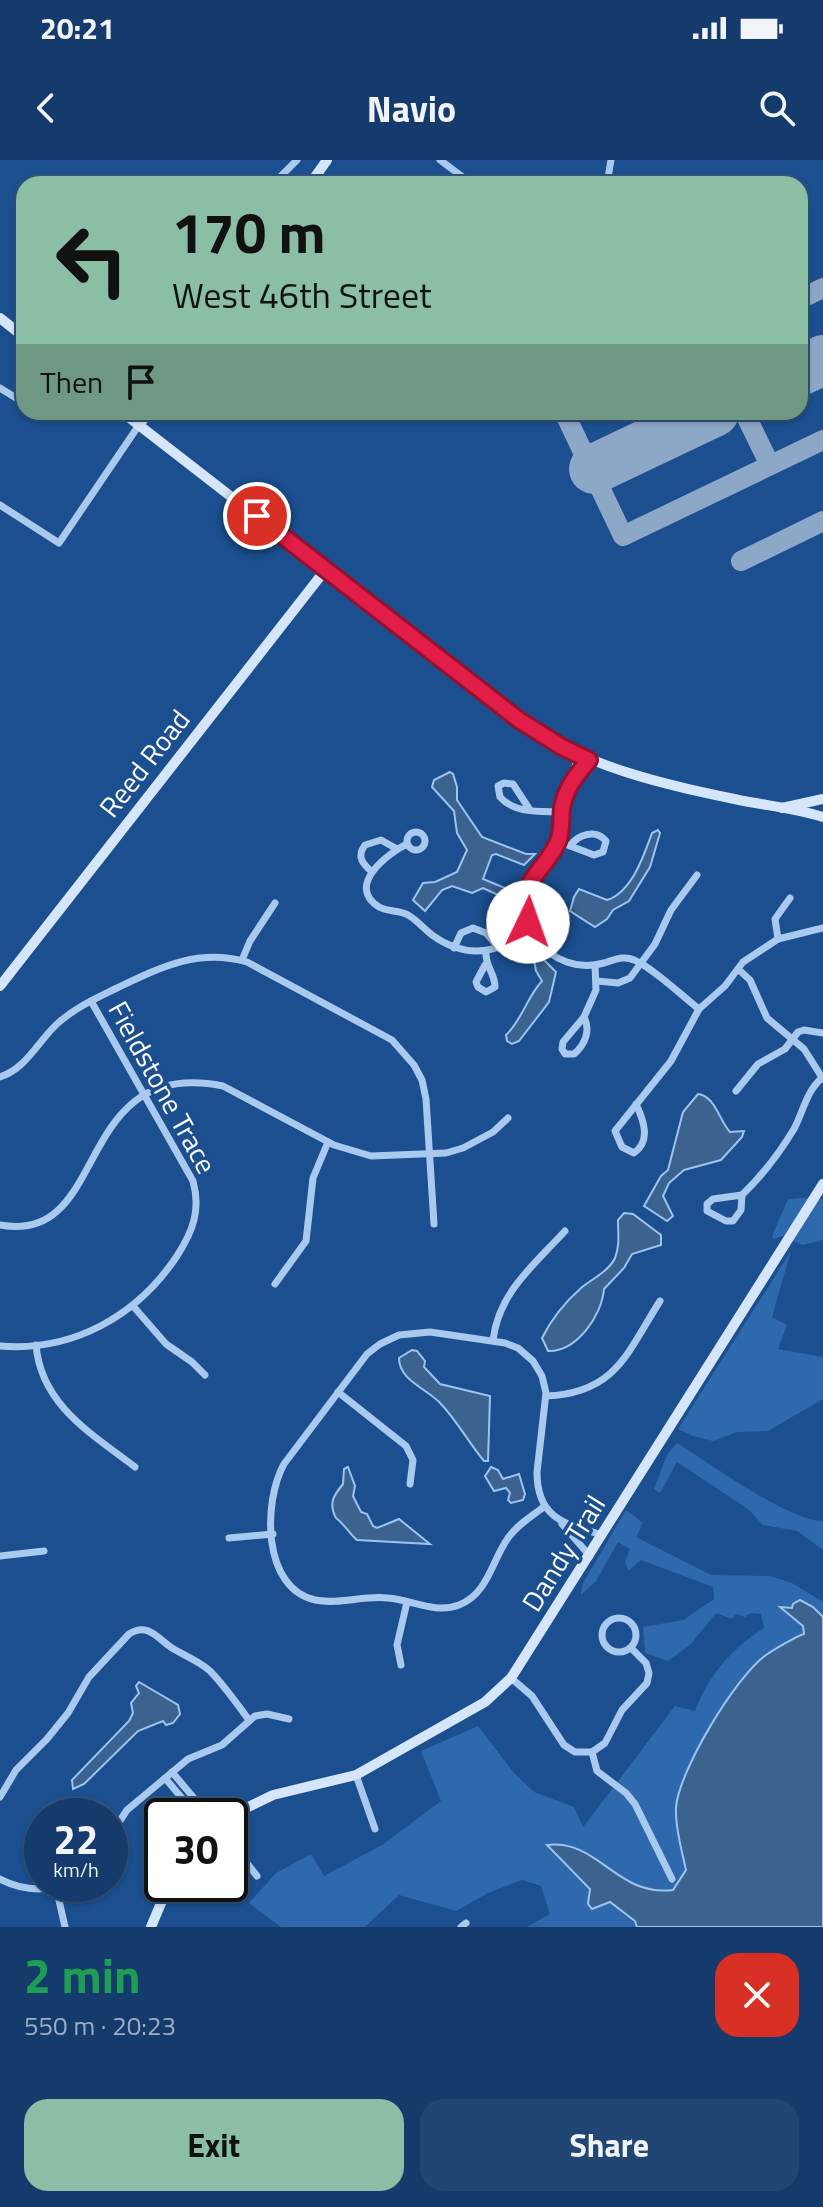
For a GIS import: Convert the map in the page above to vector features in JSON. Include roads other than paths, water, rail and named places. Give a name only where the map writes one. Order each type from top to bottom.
[{"type":"street","points":[[281,176],[297,160]]},
{"type":"street","points":[[440,160],[461,176]]},
{"type":"street","points":[[0,318],[16,331]]},
{"type":"street","points":[[132,420],[519,720],[584,758],[669,785],[823,817]]},
{"type":"street","points":[[0,505],[59,543],[143,420]]},
{"type":"street","name":"Reed Road","points":[[0,986],[326,569]]},
{"type":"street","points":[[528,922],[526,906],[530,883],[557,841],[572,778],[584,758]]},
{"type":"street","points":[[530,810],[513,784],[498,786],[500,797],[509,806],[530,810],[562,812]]},
{"type":"street","points":[[780,809],[823,799]]},
{"type":"street","points":[[557,841],[570,846],[597,855],[603,852],[606,845],[603,837],[588,834],[577,838],[570,846]]},
{"type":"street","points":[[372,872],[361,859],[365,845],[380,840],[397,849]]},
{"type":"street","points":[[407,844],[380,861],[372,872],[368,892],[375,903],[383,909],[409,915],[454,948],[486,951],[499,948],[522,934]]},
{"type":"street","points":[[597,981],[622,982],[630,978],[657,942],[671,910],[697,875]]},
{"type":"street","points":[[778,939],[775,919],[790,898]]},
{"type":"street","points":[[242,960],[251,938],[275,903]]},
{"type":"street","points":[[522,934],[528,922],[535,922],[541,934],[537,940]]},
{"type":"street","points":[[454,948],[461,933],[473,928],[486,933],[499,948]]},
{"type":"street","points":[[636,1104],[644,1125],[645,1139],[634,1153],[622,1147],[615,1131],[636,1104],[677,1052],[699,1009],[725,986],[749,957],[778,939],[823,928]]},
{"type":"street","points":[[522,934],[529,941],[537,940],[557,958],[573,964],[595,965],[623,958],[633,959],[699,1009]]},
{"type":"street","points":[[485,965],[486,951]]},
{"type":"street","points":[[0,1077],[19,1067],[60,1021],[91,1001],[163,966],[182,959],[215,956],[242,960],[384,1035],[404,1051],[424,1086],[434,1224]]},
{"type":"street","points":[[584,1017],[587,1025],[585,1040],[574,1054],[565,1054],[562,1043],[584,1017],[596,990],[595,965]]},
{"type":"street","points":[[738,969],[750,980],[767,1018],[793,1039],[822,1079],[813,1087],[789,1137],[761,1175],[742,1195],[710,1200],[707,1211],[726,1221],[733,1221],[741,1210],[742,1195]]},
{"type":"street","name":"Fieldstone Trace","points":[[0,1346],[63,1341],[91,1331],[133,1306],[157,1283],[193,1227],[197,1208],[193,1181],[91,1001]]},
{"type":"street","points":[[736,1091],[758,1064],[782,1051],[804,1030],[823,1033]]},
{"type":"street","points":[[813,1065],[823,1058]]},
{"type":"street","points":[[0,1225],[22,1227],[54,1215],[64,1206],[115,1119],[144,1095],[186,1082],[223,1086],[328,1142],[350,1152],[371,1156],[446,1153],[469,1146],[493,1132],[508,1118]]},
{"type":"street","points":[[275,1284],[306,1241],[313,1178],[328,1142]]},
{"type":"street","name":"Dandy Trail","points":[[248,1807],[273,1795],[356,1775],[485,1702],[511,1678],[823,1184]]},
{"type":"street","points":[[493,1340],[499,1312],[507,1296],[565,1231]]},
{"type":"street","points":[[546,1396],[576,1393],[607,1378],[623,1360],[660,1301]]},
{"type":"street","points":[[133,1306],[161,1339],[205,1375]]},
{"type":"street","points":[[545,1506],[512,1532],[482,1587],[468,1601],[442,1609],[379,1597],[321,1601],[302,1595],[288,1585],[279,1571],[271,1502],[279,1473],[288,1458],[367,1354],[380,1344],[399,1335],[430,1332],[493,1340],[518,1348],[531,1359],[542,1376],[546,1396],[537,1479],[545,1506],[590,1556]]},
{"type":"street","points":[[36,1345],[46,1384],[61,1407],[135,1467]]},
{"type":"street","points":[[338,1392],[406,1446],[413,1460],[410,1484]]},
{"type":"street","points":[[561,1523],[603,1535]]},
{"type":"street","points":[[229,1538],[273,1534]]},
{"type":"street","points":[[0,1556],[44,1551]]},
{"type":"street","points":[[401,1665],[397,1645],[407,1602]]},
{"type":"street","points":[[618,1618],[630,1622],[636,1634],[631,1648],[619,1653],[607,1648],[601,1636],[606,1623],[618,1618]]},
{"type":"street","points":[[0,1797],[20,1764],[65,1717],[91,1675],[129,1634],[140,1629],[149,1630],[210,1671],[249,1720]]},
{"type":"street","points":[[511,1678],[532,1696],[564,1745],[575,1752],[592,1752],[605,1743],[622,1710],[647,1683],[648,1666],[631,1648]]},
{"type":"street","points":[[128,1809],[190,1758],[226,1742],[249,1720],[267,1714],[289,1719]]},
{"type":"street","points":[[592,1752],[597,1771],[626,1793],[635,1804],[672,1879]]},
{"type":"street","points":[[172,1772],[194,1798]]},
{"type":"street","points":[[356,1775],[375,1829]]},
{"type":"street","points":[[165,1778],[182,1798]]},
{"type":"street","points":[[248,1865],[257,1876]]},
{"type":"street","points":[[0,1879],[24,1886]]},
{"type":"street","points":[[59,1902],[65,1927]]},
{"type":"street","points":[[151,1927],[161,1902]]}]
